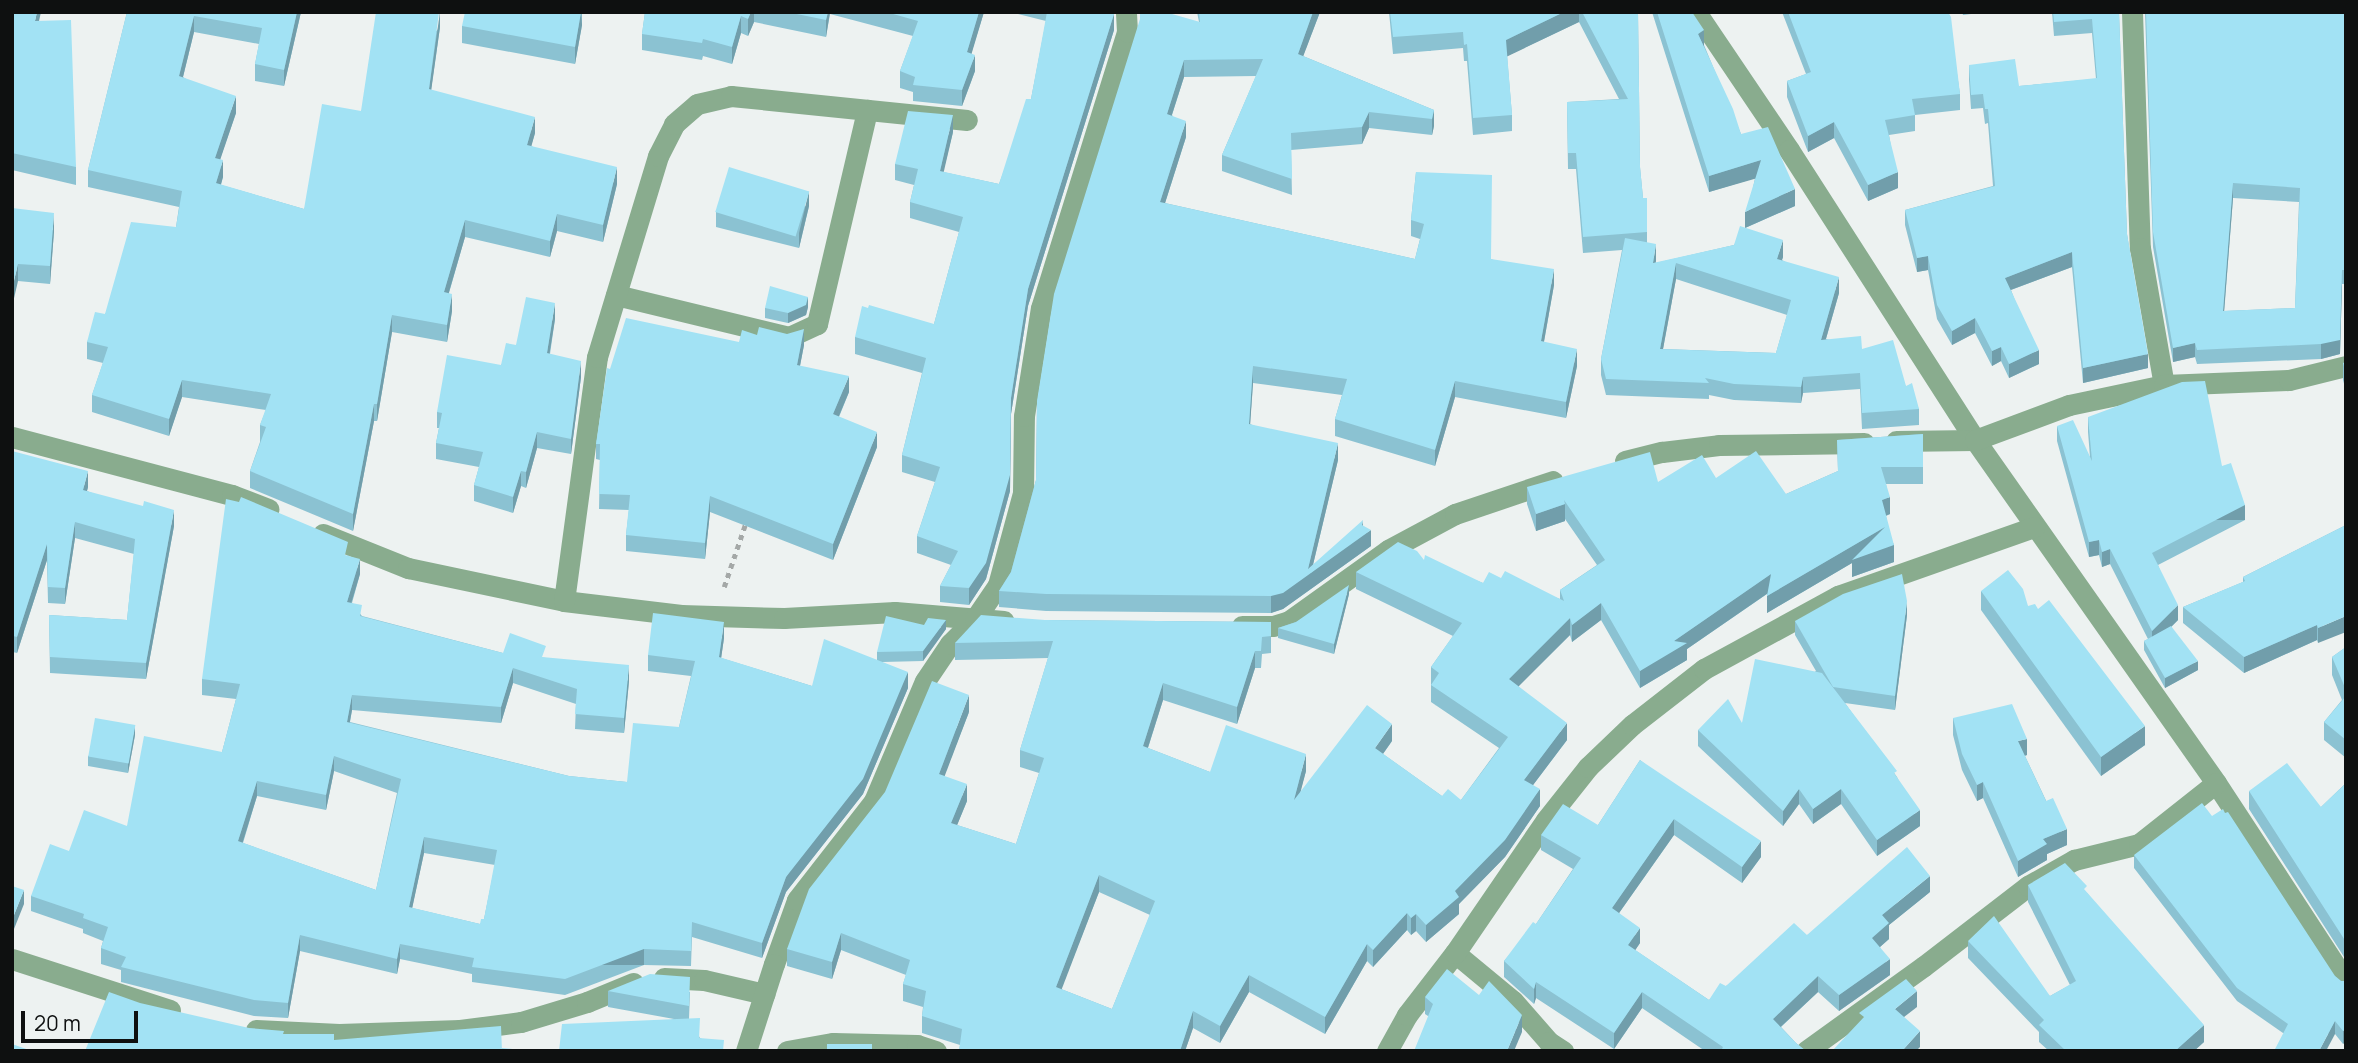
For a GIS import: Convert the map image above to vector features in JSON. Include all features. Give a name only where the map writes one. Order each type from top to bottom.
[{"type":"street","points":[[746,1051],[797,900],[874,801],[925,681],[950,644],[975,619],[998,585],[1023,493],[1024,416],[1041,308],[1127,32],[1126,12]]},
{"type":"street","points":[[1696,12],[1789,150],[1975,440],[2216,783],[2346,982]]},
{"type":"street","points":[[2132,12],[2140,248],[2164,386]]},
{"type":"street","points":[[564,601],[597,357],[658,156],[674,124],[697,104],[732,96],[967,120]]},
{"type":"street","points":[[616,295],[789,337],[817,324],[867,110]]},
{"type":"street","points":[[1602,467],[1662,452],[1719,445],[1831,444],[1923,438],[1975,440],[2069,405],[2164,386],[2289,380],[2346,366]]},
{"type":"street","points":[[12,436],[232,495],[284,516]]},
{"type":"street","points":[[1219,625],[1273,626],[1289,621],[1388,550],[1455,514],[1578,473]]},
{"type":"street","points":[[307,526],[408,568],[564,601],[714,616],[784,618],[895,612],[1022,622]]},
{"type":"street","points":[[1387,1051],[1407,1015],[1455,954],[1546,820],[1588,767],[1632,724],[1704,669],[1838,596],[2034,527]]},
{"type":"street","points":[[1806,1051],[1884,996],[2028,886],[2074,860],[2139,844],[2216,783]]},
{"type":"street","points":[[1455,954],[1513,1001],[1549,1042],[1563,1051]]},
{"type":"street","points":[[12,959],[143,1004],[191,1016]]},
{"type":"street","points":[[240,1027],[339,1034],[460,1030],[520,1022],[587,1002],[648,977],[704,979],[764,994]]},
{"type":"street","points":[[787,1051],[833,1043],[917,1045],[936,1051]]},
{"type":"path","points":[[714,616],[747,519]]},
{"type":"building","points":[[12,12],[37,12],[35,21],[71,20],[76,167],[12,153]]},
{"type":"building","points":[[127,12],[297,12],[284,70],[255,64],[262,28],[194,16],[179,76],[236,96],[215,158],[223,160],[216,183],[304,209],[322,104],[361,111],[376,12],[439,12],[429,89],[535,117],[527,145],[617,167],[603,225],[557,214],[550,241],[465,220],[444,292],[452,294],[447,325],[392,315],[377,404],[374,404],[353,514],[250,471],[266,427],[260,425],[271,394],[182,380],[169,419],[92,395],[108,347],[87,342],[95,312],[105,314],[131,222],[176,227],[182,191],[88,170]]},
{"type":"building","points":[[465,12],[581,12],[575,47],[462,26]]},
{"type":"building","points":[[645,12],[751,12],[748,19],[741,16],[732,47],[703,39],[702,43],[642,34]]},
{"type":"building","points":[[787,12],[828,12],[826,20]]},
{"type":"building","points":[[886,12],[979,12],[967,52],[975,55],[962,90],[913,85],[915,77],[900,71],[918,21]]},
{"type":"building","points":[[1047,12],[1114,14],[1028,289],[1011,398],[1010,475],[986,563],[969,588],[940,586],[958,551],[917,536],[940,467],[902,455],[926,358],[855,337],[862,306],[868,308],[869,305],[934,324],[963,217],[910,202],[918,169],[895,164],[908,111],[953,115],[940,171],[999,184],[1026,99],[1031,99]]},
{"type":"building","points":[[1140,12],[1165,12],[1200,22],[1199,12],[1313,12],[1298,54],[1434,110],[1432,119],[1369,112],[1362,127],[1291,133],[1292,179],[1222,155],[1263,59],[1184,60],[1167,114],[1186,121],[1160,202],[1415,259],[1424,224],[1411,220],[1416,172],[1492,175],[1491,259],[1554,269],[1541,341],[1577,349],[1566,402],[1455,381],[1435,450],[1335,419],[1347,379],[1253,366],[1249,424],[1338,443],[1308,569],[1363,520],[1362,525],[1371,530],[1283,593],[1271,596],[1046,594],[999,591],[1011,572],[1036,480],[1037,401],[1054,294]]},
{"type":"building","points":[[1390,12],[1564,12],[1506,40],[1512,115],[1473,118],[1467,44],[1464,45],[1463,32],[1393,37]]},
{"type":"building","points":[[1582,12],[1638,12],[1640,167],[1643,198],[1647,198],[1647,232],[1583,237],[1576,153],[1568,153],[1567,102],[1628,99]]},
{"type":"building","points":[[1657,12],[1692,12],[1704,30],[1698,34],[1733,109],[1741,134],[1768,127],[1795,189],[1745,212],[1761,160],[1709,176]]},
{"type":"building","points":[[1788,12],[1948,12],[1951,17],[1960,94],[1912,99],[1915,115],[1885,120],[1898,172],[1868,185],[1834,122],[1808,136],[1787,81],[1811,72]]},
{"type":"building","points":[[2053,12],[2119,12],[2127,234],[2148,354],[2083,368],[2072,252],[2005,278],[2039,350],[2009,364],[2001,347],[1992,351],[1975,318],[1952,331],[1937,305],[1928,256],[1917,258],[1905,210],[1995,186],[1988,109],[1985,109],[1983,94],[1971,95],[1969,65],[2015,59],[2019,86],[2097,78],[2092,19],[2054,22]]},
{"type":"building","points":[[2146,12],[2346,12],[2346,270],[2342,270],[2340,340],[2321,344],[2197,350],[2195,343],[2173,348],[2153,232]],"holes":[[[2233,183],[2300,188],[2295,308],[2223,311]]]},
{"type":"building","points":[[729,167],[809,192],[796,237],[715,212]]},
{"type":"building","points":[[12,208],[54,213],[50,266],[18,264],[12,289]]},
{"type":"building","points":[[1740,226],[1783,240],[1777,259],[1839,277],[1821,340],[1861,336],[1862,349],[1893,340],[1906,386],[1912,383],[1919,409],[1862,413],[1860,373],[1803,377],[1801,387],[1734,384],[1705,378],[1709,383],[1606,379],[1601,359],[1625,238],[1656,244],[1653,263],[1734,245]],"holes":[[[1676,263],[1791,300],[1776,353],[1660,349]]]},
{"type":"building","points":[[770,286],[808,297],[806,305],[788,313],[765,308]]},
{"type":"building","points":[[526,297],[555,303],[547,353],[581,361],[571,439],[537,432],[526,472],[521,471],[513,497],[474,485],[483,452],[436,443],[442,413],[437,412],[447,355],[501,365],[506,343],[516,345]]},
{"type":"building","points":[[626,318],[739,342],[742,330],[757,335],[759,327],[787,334],[804,329],[797,365],[849,376],[833,414],[877,432],[833,544],[710,496],[705,543],[626,535],[630,495],[599,494],[600,444],[596,444],[607,368],[610,369]]},
{"type":"building","points":[[2205,381],[2222,466],[2231,463],[2245,505],[2152,553],[2178,605],[2152,631],[2110,549],[2102,552],[2099,540],[2089,542],[2057,426],[2073,420],[2092,461],[2088,417],[2182,382]]},
{"type":"building","points":[[1923,434],[1923,467],[1881,467],[1890,497],[1882,500],[1894,545],[1852,560],[1885,527],[1767,596],[1771,574],[1674,641],[1687,643],[1640,671],[1601,603],[1572,625],[1570,618],[1509,679],[1567,723],[1524,780],[1540,789],[1505,840],[1455,891],[1459,897],[1426,925],[1416,914],[1411,918],[1407,913],[1373,950],[1367,944],[1325,1017],[1249,975],[1220,1026],[1193,1011],[1180,1051],[959,1051],[962,1029],[922,1016],[926,991],[903,984],[910,960],[841,933],[832,962],[787,949],[809,889],[885,792],[932,681],[969,695],[939,774],[967,784],[951,823],[1016,844],[1044,758],[1020,750],[1053,641],[955,643],[981,615],[1045,620],[1271,622],[1271,636],[1262,637],[1261,651],[1255,651],[1237,707],[1163,683],[1143,746],[1210,772],[1226,725],[1306,754],[1294,800],[1367,705],[1392,724],[1375,748],[1442,796],[1448,789],[1461,800],[1508,737],[1431,685],[1439,673],[1431,667],[1462,623],[1356,572],[1398,542],[1417,551],[1424,560],[1425,555],[1483,583],[1489,572],[1501,578],[1505,571],[1564,601],[1560,590],[1605,560],[1564,500],[1565,504],[1536,514],[1527,487],[1650,452],[1658,482],[1702,455],[1716,478],[1756,451],[1786,494],[1838,471],[1837,440]],"holes":[[[1099,875],[1155,901],[1112,1009],[1056,987]]]},
{"type":"building","points":[[12,451],[88,471],[83,490],[143,506],[144,501],[174,510],[146,663],[50,657],[49,615],[127,620],[135,539],[75,522],[65,588],[48,587],[47,544],[17,637],[13,636]]},
{"type":"building","points":[[241,497],[348,542],[345,555],[360,559],[347,602],[362,605],[360,616],[503,653],[510,633],[546,646],[542,657],[629,665],[624,718],[575,714],[577,689],[513,668],[501,707],[352,695],[347,722],[569,776],[627,782],[633,723],[679,727],[695,661],[648,655],[653,613],[724,622],[719,657],[812,686],[824,639],[908,672],[863,779],[786,877],[762,943],[692,922],[691,951],[644,949],[565,979],[472,967],[474,958],[400,944],[397,959],[300,935],[288,1003],[254,1000],[121,967],[126,957],[101,948],[108,927],[83,918],[84,914],[31,896],[50,844],[69,851],[84,810],[127,826],[144,736],[222,752],[240,684],[202,679],[226,499],[239,502]],"holes":[[[334,756],[401,779],[376,890],[238,841],[257,781],[326,795]],[[424,837],[497,850],[484,919],[481,919],[480,924],[409,907]]]},
{"type":"building","points":[[2346,525],[2346,616],[2318,628],[2317,625],[2244,657],[2183,607],[2245,581],[2243,577]]},
{"type":"building","points":[[2008,570],[2023,589],[2028,606],[2035,604],[2038,609],[2049,600],[2145,726],[2101,757],[1981,591]]},
{"type":"building","points":[[1902,574],[1907,601],[1895,696],[1833,687],[1795,621],[1843,594]]},
{"type":"building","points":[[1349,585],[1334,644],[1278,628],[1296,622]]},
{"type":"building","points":[[886,616],[924,625],[928,618],[946,620],[923,651],[877,652]]},
{"type":"building","points":[[2171,626],[2198,661],[2165,678],[2144,641]]},
{"type":"building","points":[[2346,647],[2346,690],[2332,657]]},
{"type":"building","points":[[1755,659],[1822,673],[1897,771],[1894,773],[1920,810],[1877,840],[1841,789],[1813,809],[1799,789],[1783,811],[1698,730],[1728,699],[1742,723]]},
{"type":"building","points":[[2346,696],[2346,740],[2324,722]]},
{"type":"building","points":[[2012,704],[2027,739],[2018,741],[2046,801],[2053,798],[2067,829],[2043,839],[2047,844],[2018,861],[1983,782],[1977,785],[1962,754],[1953,718]]},
{"type":"building","points":[[95,718],[135,725],[129,764],[88,756]]},
{"type":"building","points":[[1640,760],[1761,841],[1742,867],[1674,819],[1612,908],[1640,928],[1628,945],[1709,1000],[1720,983],[1726,986],[1794,923],[1807,935],[1907,847],[1930,876],[1882,915],[1889,923],[1872,938],[1890,959],[1839,995],[1818,976],[1773,1019],[1806,1051],[1721,1051],[1723,1047],[1642,992],[1614,1033],[1536,982],[1534,989],[1504,961],[1533,922],[1536,924],[1581,858],[1541,835],[1563,804],[1598,825]]},
{"type":"building","points":[[2287,763],[2321,807],[2346,783],[2346,942],[2249,791]]},
{"type":"building","points":[[2202,803],[2212,816],[2223,809],[2225,813],[2228,812],[2335,976],[2346,981],[2346,1029],[2343,1031],[2335,1021],[2319,1051],[2274,1051],[2288,1024],[2237,988],[2134,855]]},
{"type":"building","points":[[2065,863],[2087,886],[2084,889],[2204,1025],[2175,1051],[2066,1051],[2039,1025],[2044,1020],[1968,941],[1994,916],[2050,996],[2076,981],[2028,885]]},
{"type":"building","points":[[12,886],[24,890],[12,920]]},
{"type":"building","points":[[1447,969],[1479,995],[1489,981],[1522,1015],[1507,1051],[1414,1051],[1433,1004],[1425,997]]},
{"type":"building","points":[[650,974],[690,977],[689,1006],[608,991]]},
{"type":"building","points":[[1906,979],[1917,991],[1895,1009],[1920,1031],[1902,1051],[1832,1051],[1864,1017],[1859,1013]]},
{"type":"building","points":[[109,992],[140,1003],[249,1028],[284,1031],[283,1034],[334,1034],[334,1040],[501,1026],[502,1051],[85,1051]]},
{"type":"building","points":[[700,1018],[699,1038],[724,1040],[723,1051],[559,1051],[562,1024]]},
{"type":"building","points":[[12,1044],[32,1051],[12,1051]]},
{"type":"building","points":[[827,1044],[872,1044],[872,1051],[827,1051]]},
{"type":"building","points":[[502,1048],[531,1051],[502,1051]]}]
